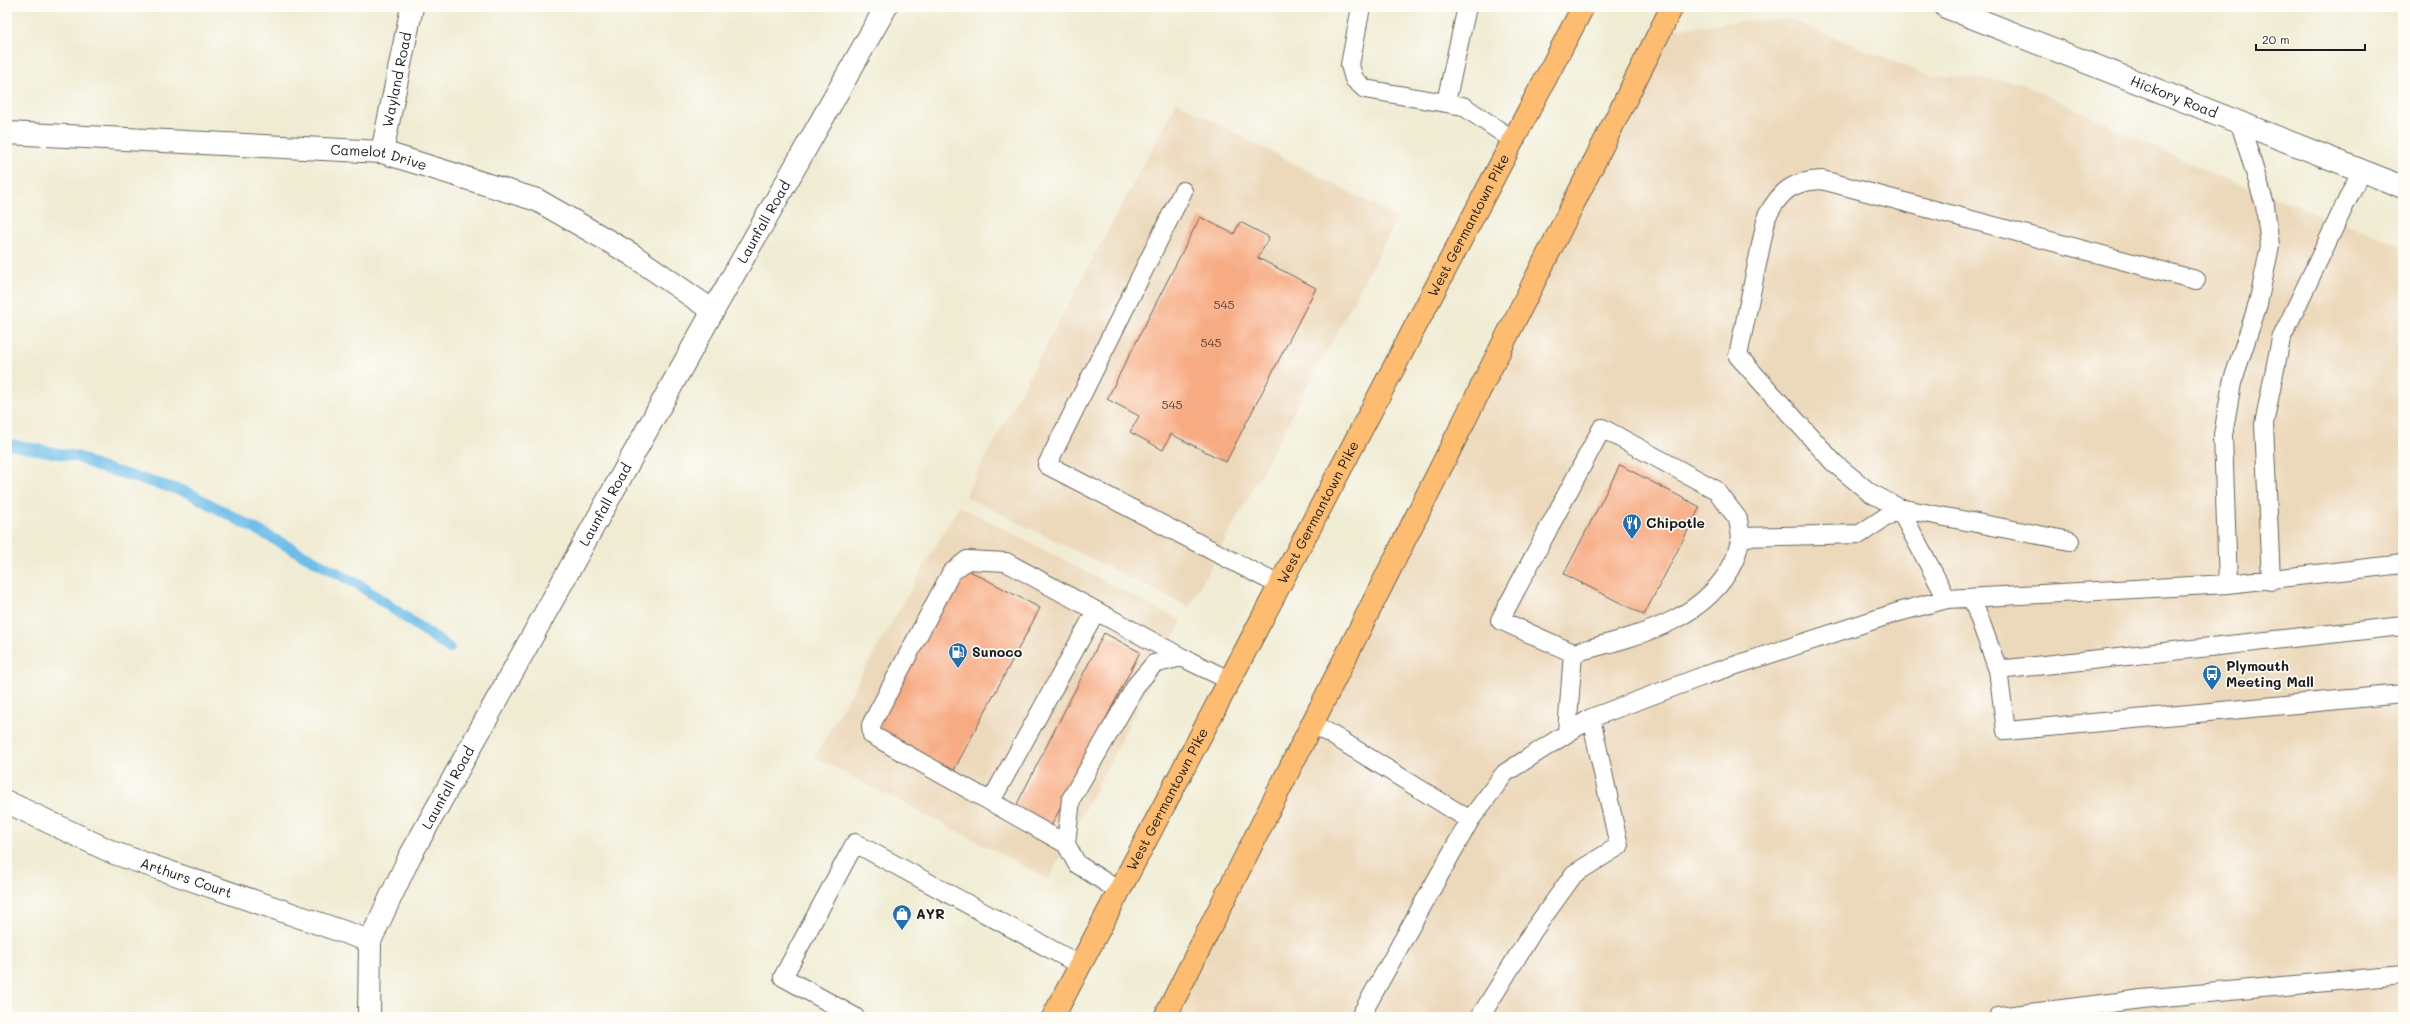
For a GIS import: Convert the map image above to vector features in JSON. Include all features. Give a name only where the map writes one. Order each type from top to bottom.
[{"type":"main road","name":"West Germantown Pike","points":[[1053,1017],[1583,7]]},
{"type":"main road","points":[[1165,1017],[1314,724],[1672,7]]},
{"type":"street","name":"Wayland Road","points":[[382,152],[412,7]]},
{"type":"street","name":"Launfall Road","points":[[369,1017],[370,941],[409,858],[713,311],[886,7]]},
{"type":"street","name":"Hickory Road","points":[[1946,7],[2403,187]]},
{"type":"street","name":"Camelot Drive","points":[[7,133],[382,152],[537,200],[631,254],[713,311]]},
{"type":"street","name":"Arthurs Court","points":[[7,802],[114,853],[370,941]]},
{"type":"lane","points":[[1360,7],[1350,66],[1354,79],[1365,89],[1462,106],[1512,140]]},
{"type":"lane","points":[[1446,102],[1467,7]]},
{"type":"lane","points":[[2228,584],[2223,434],[2232,383],[2258,304],[2270,246],[2265,205],[2240,123]]},
{"type":"lane","points":[[2271,580],[2264,424],[2281,339],[2361,170]]},
{"type":"lane","points":[[2070,541],[1899,508],[1869,492],[1834,463],[1738,356],[1767,216],[1777,198],[1793,186],[1806,181],[1822,180],[2196,280]]},
{"type":"lane","points":[[1183,191],[1047,465],[1279,585]]},
{"type":"lane","points":[[1602,428],[1716,490],[1738,519],[1741,538],[1734,561],[1713,590],[1686,613],[1658,628],[1631,638],[1573,653],[1500,620],[1602,428]]},
{"type":"lane","points":[[1741,538],[1860,534],[1899,508]]},
{"type":"lane","points":[[1899,508],[1947,599]]},
{"type":"lane","points":[[1119,891],[1077,864],[1066,844],[872,735],[872,725],[951,573],[967,560],[1006,562],[1181,657],[1229,680]]},
{"type":"lane","points":[[1360,1017],[1470,820],[1505,773],[1591,718],[1706,675],[1895,613],[1947,599],[2228,584],[2403,564]]},
{"type":"lane","points":[[1972,598],[1998,670],[2006,732],[2403,694]]},
{"type":"lane","points":[[991,801],[1096,611]]},
{"type":"lane","points":[[1998,670],[2403,626]]},
{"type":"lane","points":[[1567,732],[1573,653]]},
{"type":"lane","points":[[1066,844],[1071,799],[1137,684],[1154,664],[1181,657]]},
{"type":"lane","points":[[1480,1017],[1533,931],[1574,874],[1619,846],[1591,718]]},
{"type":"lane","points":[[1314,724],[1470,820]]},
{"type":"lane","points":[[855,1017],[783,977],[855,843],[1080,965]]},
{"type":"lane","points":[[1998,1017],[2142,999],[2403,975]]},
{"type":"shaded area","name":"Plymouth Meeting Mall","points":[[1755,20],[1792,20],[1923,74],[2019,82],[2208,172],[2403,246],[2403,1017],[1165,1017],[1661,30]]},
{"type":"shaded area","points":[[1177,102],[1398,218],[1189,607],[965,496]]},
{"type":"shaded area","points":[[959,506],[1182,621],[1049,879],[814,757]]},
{"type":"building","points":[[1200,217],[1234,234],[1240,222],[1269,237],[1258,258],[1316,288],[1226,462],[1171,434],[1163,450],[1130,432],[1139,416],[1107,399]]},
{"type":"building","name":"Chipotle","points":[[1620,465],[1700,507],[1644,615],[1564,574]]},
{"type":"building","name":"Sunoco","points":[[962,567],[1040,608],[953,772],[875,730]]},
{"type":"building","points":[[1104,633],[1140,652],[1050,828],[1014,810]]},
{"type":"waterway","points":[[7,444],[78,457],[96,466],[187,492],[361,586],[449,648]]},
{"type":"place","name":"Chipotle","points":[[1632,540]]},
{"type":"place","name":"Sunoco","points":[[958,669]]},
{"type":"place","name":"Plymouth Meeting Mall","points":[[2212,691]]},
{"type":"place","name":"AYR","points":[[902,931]]}]
